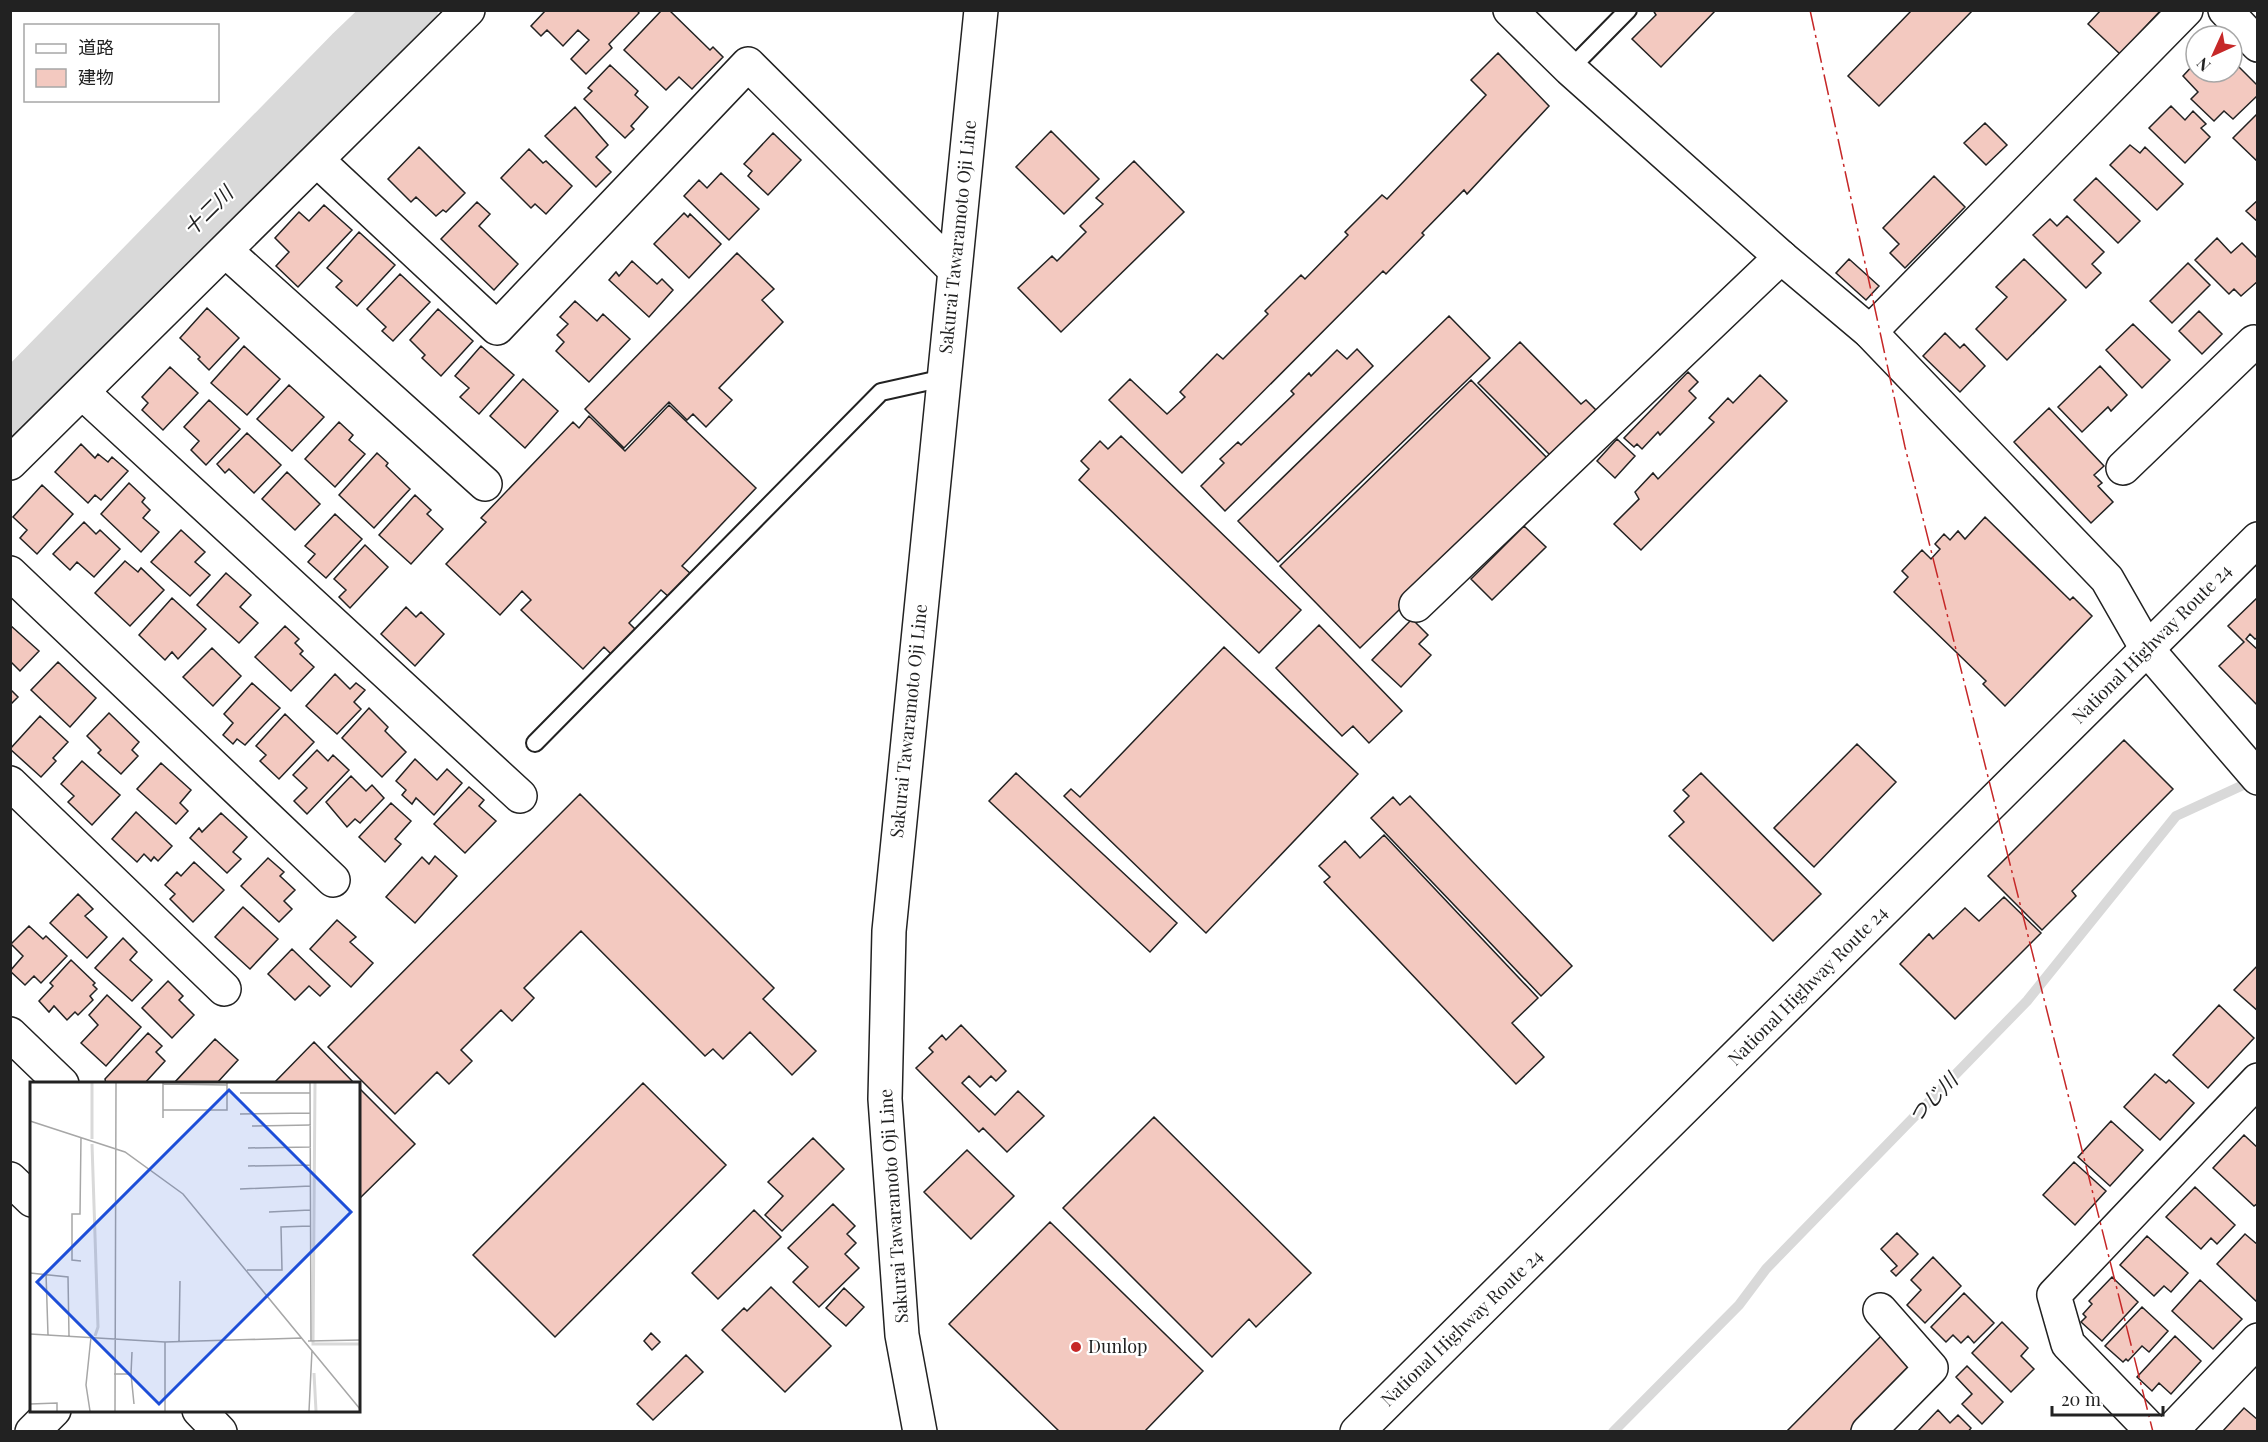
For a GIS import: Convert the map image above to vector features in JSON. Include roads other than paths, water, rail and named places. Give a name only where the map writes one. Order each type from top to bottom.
[{"type":"main road","points":[[10,463],[226,252],[468,10]]},
{"type":"main road","name":"Sakurai Tawaramoto Oji Line","points":[[920,1431],[902,1335],[885,1088],[889,931],[981,10]]},
{"type":"main road","points":[[1509,10],[1570,69],[1780,257],[1869,332],[2107,579],[2146,649],[2251,771]]},
{"type":"main road","points":[[1869,332],[2186,10]]},
{"type":"main road","points":[[2225,10],[2258,45]]},
{"type":"main road","points":[[318,160],[497,328],[748,64],[954,269]]},
{"type":"main road","points":[[226,252],[484,484]]},
{"type":"main road","points":[[1416,605],[1780,257]]},
{"type":"main road","points":[[2123,468],[2256,342]]},
{"type":"main road","points":[[83,393],[520,796]]},
{"type":"main road","name":"National Highway Route 24","points":[[1357,1431],[2258,540]]},
{"type":"main road","points":[[10,573],[333,880]]},
{"type":"main road","points":[[10,783],[224,989]]},
{"type":"main road","points":[[10,1034],[61,1082]]},
{"type":"main road","points":[[2153,1431],[2068,1344],[2054,1295],[2258,1080]]},
{"type":"main road","points":[[10,1179],[30,1198]]},
{"type":"main road","points":[[1868,1431],[1931,1368],[1880,1310]]},
{"type":"main road","points":[[2170,1431],[2258,1340]]},
{"type":"main road","points":[[32,1431],[52,1412]]},
{"type":"main road","points":[[201,1412],[220,1431]]},
{"type":"lane","points":[[1570,69],[1628,10]]},
{"type":"lane","points":[[535,743],[881,392],[944,378]]},
{"type":"waterway","name":"十二川","points":[[10,411],[356,57],[405,10]]},
{"type":"waterway","name":"つじ川","points":[[1613,1432],[1739,1305],[1766,1269],[2027,1001],[2176,816],[2254,780]]},
{"type":"place","name":"Dunlop","points":[[1076,1347]]}]
